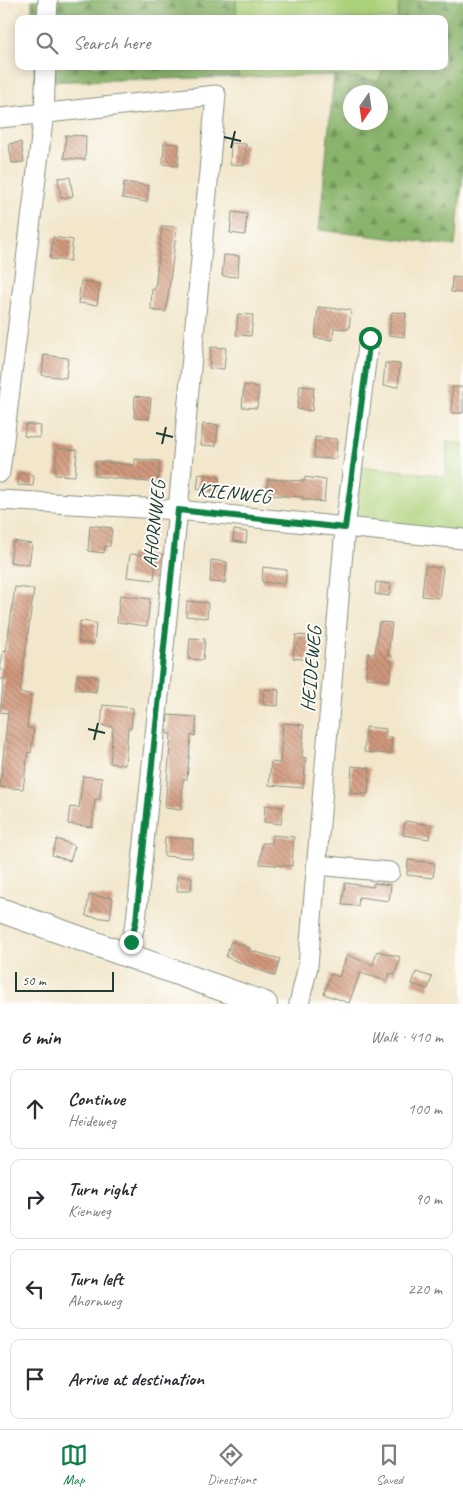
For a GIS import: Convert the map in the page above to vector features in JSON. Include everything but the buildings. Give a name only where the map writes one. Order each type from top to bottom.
[{"type":"main road","points":[[0,910],[265,1004]]},
{"type":"street","points":[[47,15],[48,0]]},
{"type":"street","points":[[0,472],[44,113],[46,70]]},
{"type":"street","name":"AHORNWEG","points":[[44,113],[216,95],[178,510],[136,921],[127,956]]},
{"type":"street","points":[[0,118],[44,113]]},
{"type":"street","name":"HEIDEWEG","points":[[299,1004],[308,966],[345,528],[370,338]]},
{"type":"street","name":"KIENWEG","points":[[0,500],[178,510],[463,539]]},
{"type":"street","points":[[317,865],[390,872]]},
{"type":"green space","points":[[32,0],[236,0],[236,15],[32,15]]},
{"type":"green space","points":[[236,0],[399,0],[397,15],[236,15]]},
{"type":"green space","points":[[399,0],[463,0],[463,175],[455,246],[319,230],[334,75],[379,81],[383,70],[448,70],[448,15],[398,15]]},
{"type":"green space","points":[[34,70],[237,70],[238,77],[35,82]]},
{"type":"green space","points":[[237,70],[383,70],[379,81],[334,75],[238,77]]},
{"type":"green space","points":[[447,442],[463,443],[463,532],[355,524],[359,466],[446,476]]},
{"type":"route","points":[[131,942],[136,921],[178,510],[345,528],[370,338]]}]
